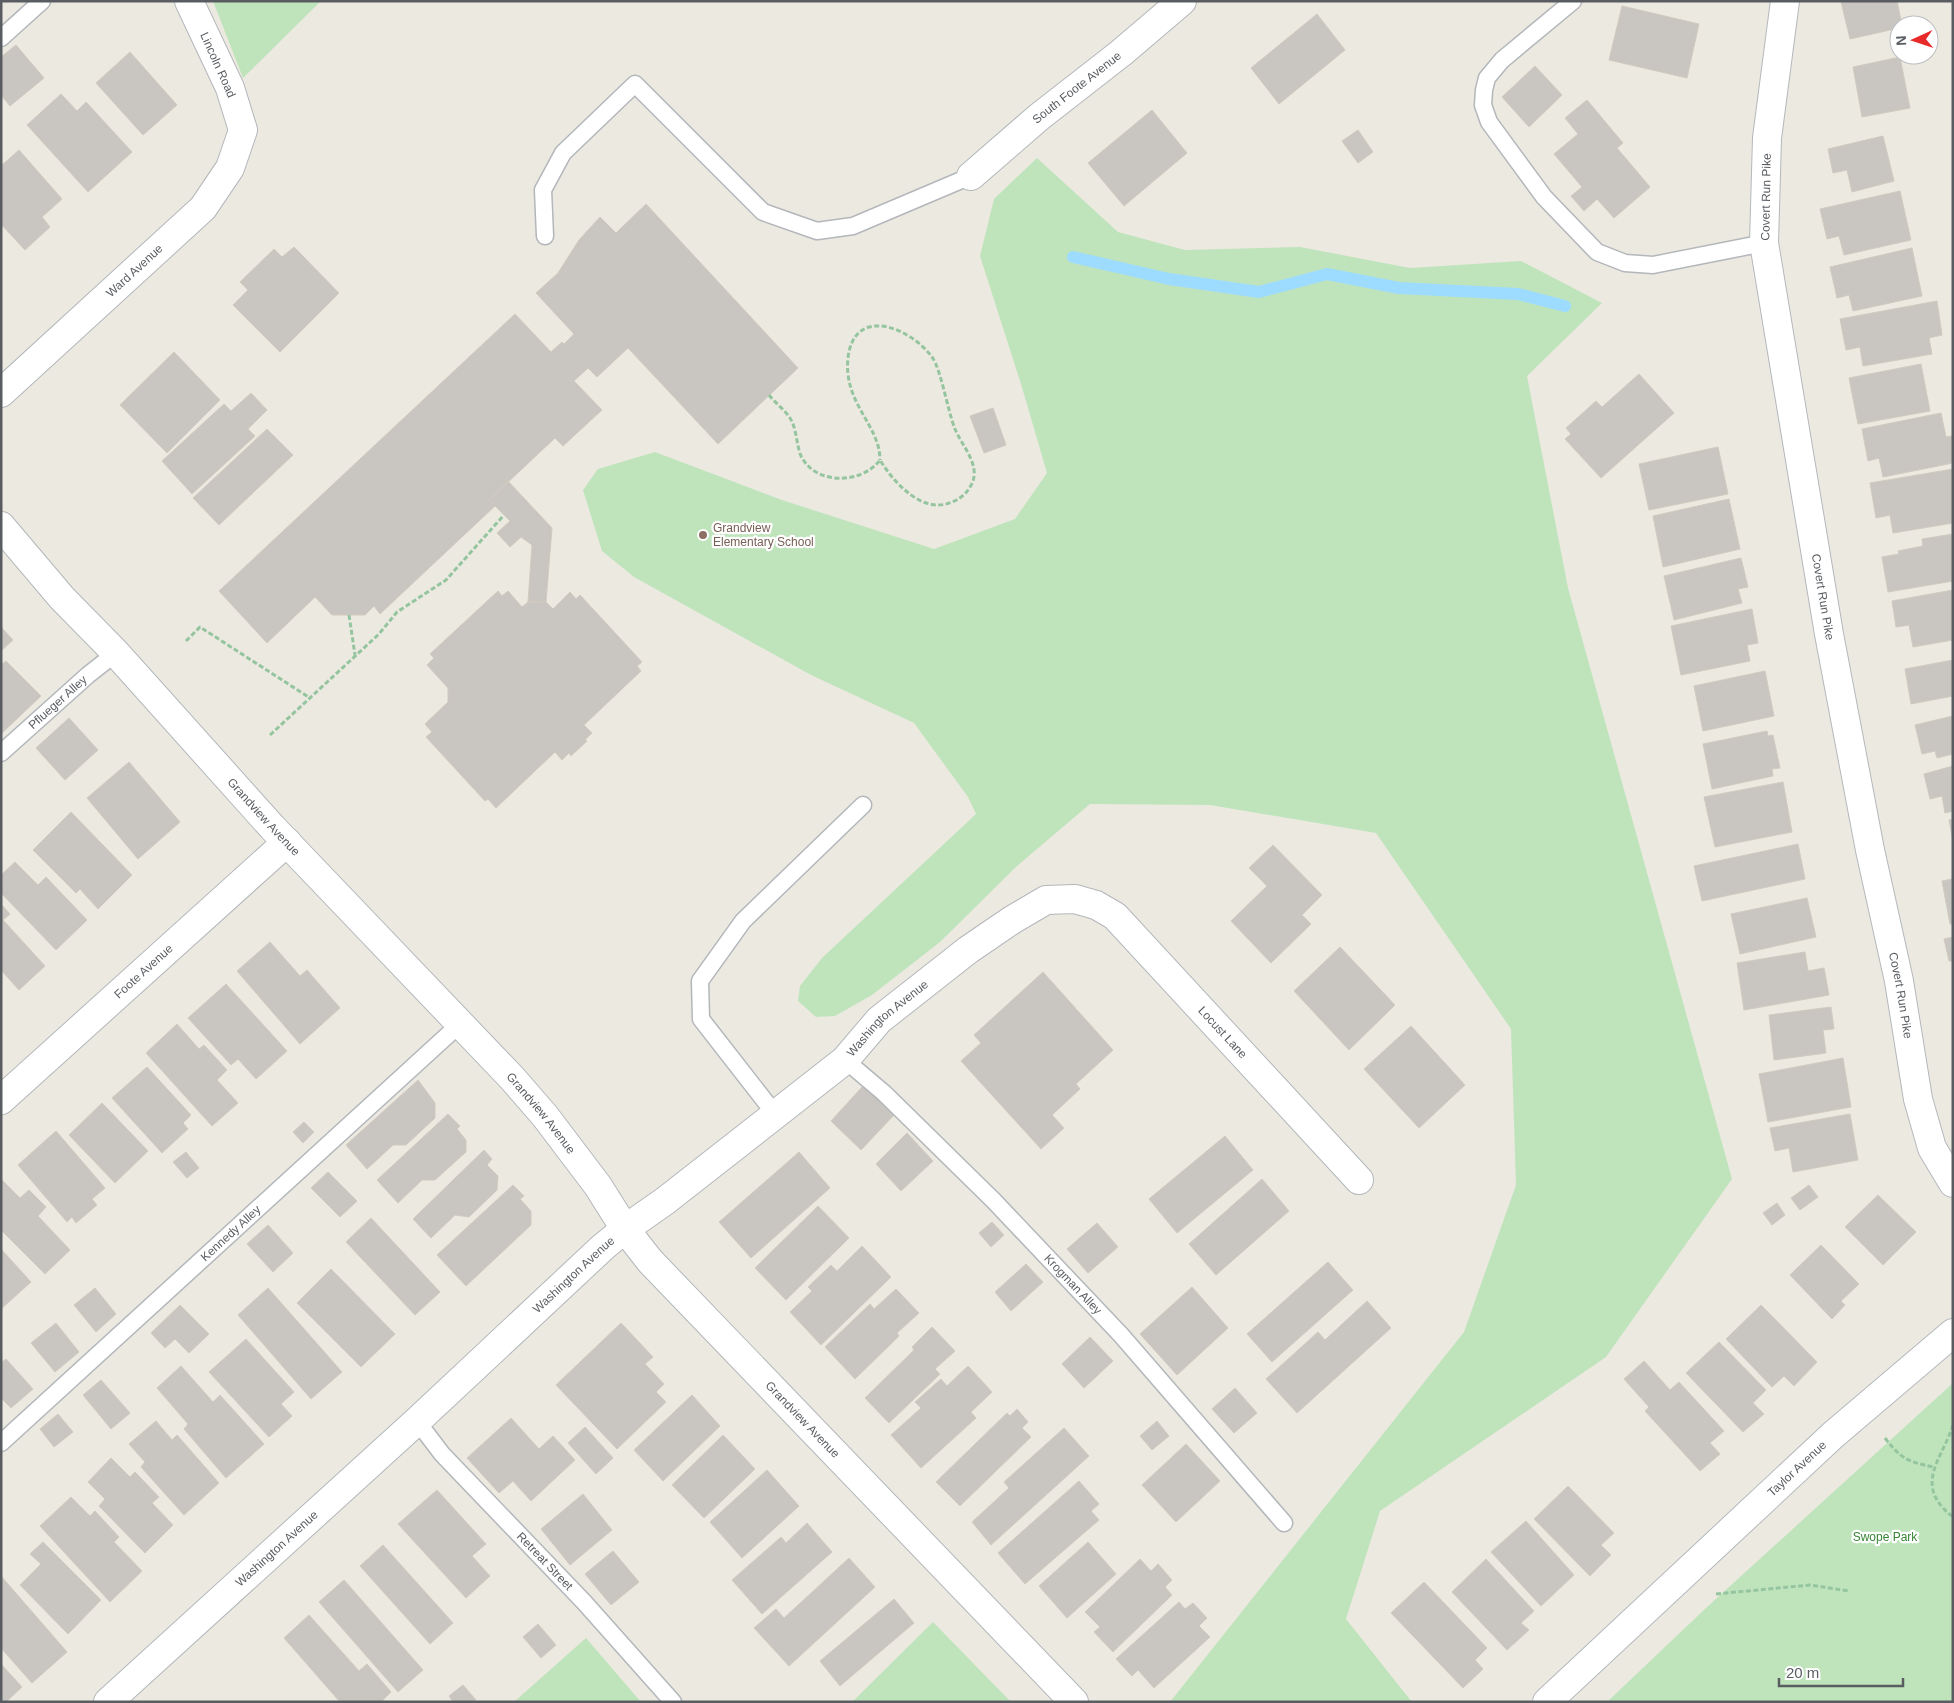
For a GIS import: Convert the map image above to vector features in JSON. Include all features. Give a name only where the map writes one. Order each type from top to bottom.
[{"type":"street","name":"Lincoln Road","points":[[189,1],[230,88],[243,130]]},
{"type":"street","name":"South Foote Avenue","points":[[971,176],[1039,117],[1121,53],[1182,1]]},
{"type":"street","name":"Covert Run Pike","points":[[1785,1],[1767,138],[1764,244],[1829,634],[1870,850],[1899,981],[1918,1099],[1932,1148],[1953,1183]]},
{"type":"street","name":"Ward Avenue","points":[[1,393],[203,208],[230,168],[243,130]]},
{"type":"street","name":"Grandview Avenue","points":[[1,526],[62,598],[116,653],[287,842],[461,1023],[545,1116],[598,1186],[624,1229],[650,1261],[1074,1702]]},
{"type":"street","name":"Foote Avenue","points":[[1,1100],[287,842]]},
{"type":"street","name":"Washington Avenue","points":[[108,1702],[417,1421],[624,1229],[665,1201],[845,1060],[879,1020],[968,950],[1046,900],[1075,899]]},
{"type":"street","name":"Locust Lane","points":[[1075,899],[1096,905],[1115,916],[1359,1180]]},
{"type":"street","name":"Taylor Avenue","points":[[1547,1702],[1646,1608],[1864,1409],[1953,1333]]},
{"type":"lane","points":[[1,38],[42,1]]},
{"type":"lane","points":[[1574,1],[1502,60],[1487,78],[1484,90],[1483,105],[1489,122],[1544,196],[1597,252],[1625,263],[1653,265],[1764,244]]},
{"type":"lane","points":[[545,236],[542,190],[563,152],[635,84],[762,212],[816,231],[853,226],[971,176]]},
{"type":"lane","name":"Pflueger Alley","points":[[1,753],[88,674],[116,653]]},
{"type":"lane","points":[[775,1114],[701,1019],[700,981],[743,921],[863,805]]},
{"type":"lane","name":"Kennedy Alley","points":[[1,1443],[461,1023]]},
{"type":"lane","name":"Krogman Alley","points":[[845,1060],[884,1093],[1001,1208],[1121,1335],[1284,1523]]},
{"type":"lane","name":"Retreat Street","points":[[417,1421],[442,1454],[584,1602],[673,1702]]},
{"type":"path","points":[[769,395],[791,419],[802,457],[816,471],[829,478],[852,478],[873,469],[880,460],[880,447],[850,391],[848,360],[852,340],[865,328],[888,326],[914,338],[933,358],[955,430],[970,454],[973,480],[963,497],[946,505],[926,504],[910,494],[888,474],[880,460]]},
{"type":"path","points":[[270,735],[355,656],[398,612],[446,580],[504,515]]},
{"type":"path","points":[[349,615],[355,656]]},
{"type":"path","points":[[186,641],[200,627],[310,698]]},
{"type":"path","points":[[1864,1409],[1898,1454],[1911,1463],[1934,1467]]},
{"type":"path","points":[[1953,1425],[1948,1443],[1931,1476],[1936,1497],[1953,1517]]},
{"type":"path","points":[[1714,1594],[1810,1585],[1849,1591]]},
{"type":"green space","points":[[213,1],[321,1],[243,78]]},
{"type":"green space","points":[[1037,158],[1118,232],[1185,250],[1300,247],[1410,268],[1521,261],[1602,303],[1527,376],[1568,588],[1732,1179],[1606,1357],[1380,1511],[1346,1619],[1412,1702],[1170,1702],[1464,1332],[1516,1185],[1511,1029],[1376,833],[1210,805],[1090,804],[1017,866],[940,942],[872,995],[835,1016],[816,1017],[798,1001],[800,986],[822,958],[976,814],[968,797],[914,723],[811,675],[634,577],[602,551],[583,490],[598,469],[655,452],[782,500],[934,549],[1015,519],[1047,473],[980,256],[994,199]]},
{"type":"green space","name":"Swope Park","points":[[1953,1383],[1953,1702],[1607,1702],[1706,1608]]},
{"type":"green space","points":[[933,1622],[1011,1702],[852,1702]]},
{"type":"green space","points":[[586,1638],[641,1702],[514,1702]]},
{"type":"building","points":[[1897,1],[1900,15],[1889,15],[1889,30],[1850,39],[1841,2]]},
{"type":"building","points":[[1622,6],[1699,24],[1687,78],[1609,60]]},
{"type":"building","points":[[1317,14],[1345,50],[1279,104],[1251,68]]},
{"type":"building","points":[[16,45],[44,78],[10,106],[1,95],[1,57]]},
{"type":"building","points":[[130,52],[177,105],[143,135],[96,83]]},
{"type":"building","points":[[1889,59],[1889,65],[1902,65],[1910,108],[1862,117],[1853,67]]},
{"type":"building","points":[[1535,66],[1562,95],[1529,127],[1502,97]]},
{"type":"building","points":[[61,94],[77,111],[86,102],[132,152],[88,192],[27,125]]},
{"type":"building","points":[[1587,100],[1623,143],[1617,148],[1650,187],[1614,218],[1597,199],[1584,211],[1571,196],[1582,187],[1554,154],[1578,134],[1565,118]]},
{"type":"building","points":[[1152,110],[1187,153],[1124,206],[1088,163]]},
{"type":"building","points":[[1358,130],[1373,152],[1358,163],[1342,141]]},
{"type":"building","points":[[1883,136],[1894,181],[1852,192],[1847,170],[1833,173],[1828,149]]},
{"type":"building","points":[[19,150],[62,199],[42,217],[50,227],[25,250],[1,224],[1,166]]},
{"type":"building","points":[[1900,191],[1911,240],[1844,255],[1839,236],[1827,239],[1820,209]]},
{"type":"building","points":[[646,204],[798,368],[718,444],[628,348],[597,377],[588,368],[574,381],[602,410],[563,446],[555,438],[489,500],[495,506],[380,614],[374,606],[365,615],[332,615],[315,597],[267,643],[219,591],[515,314],[551,352],[562,342],[564,344],[574,334],[536,293],[558,273],[579,240],[600,217],[616,233]]},
{"type":"building","points":[[294,247],[339,293],[280,352],[233,305],[248,290],[240,282],[274,249],[282,257]]},
{"type":"building","points":[[1912,248],[1922,296],[1853,311],[1849,295],[1837,298],[1830,267]]},
{"type":"building","points":[[1937,301],[1942,335],[1929,338],[1932,354],[1863,366],[1860,347],[1846,350],[1840,319]]},
{"type":"building","points":[[174,352],[220,400],[167,453],[120,405]]},
{"type":"building","points":[[1921,364],[1930,411],[1858,424],[1849,378]]},
{"type":"building","points":[[1639,374],[1674,413],[1601,478],[1565,439],[1571,434],[1566,428],[1596,401],[1602,407]]},
{"type":"building","points":[[251,393],[267,410],[248,429],[255,436],[192,494],[162,461],[224,404],[231,411]]},
{"type":"building","points":[[993,408],[1006,445],[984,453],[970,416]]},
{"type":"building","points":[[1941,413],[1946,437],[1952,436],[1953,463],[1883,477],[1879,458],[1868,461],[1862,429]]},
{"type":"building","points":[[267,429],[293,455],[219,525],[193,498]]},
{"type":"building","points":[[1718,447],[1728,494],[1649,510],[1639,464]]},
{"type":"building","points":[[1953,469],[1953,523],[1893,533],[1890,515],[1876,518],[1870,483]]},
{"type":"building","points":[[508,481],[552,528],[546,602],[528,602],[532,545],[521,537],[510,547],[497,533],[510,521],[489,500]]},
{"type":"building","points":[[1729,499],[1740,549],[1663,567],[1653,516]]},
{"type":"building","points":[[1953,534],[1953,581],[1888,592],[1882,557],[1899,554],[1898,551],[1923,546],[1922,539]]},
{"type":"building","points":[[1741,558],[1748,587],[1738,589],[1742,603],[1674,620],[1664,576]]},
{"type":"building","points":[[1953,590],[1953,640],[1913,647],[1909,625],[1896,627],[1892,601]]},
{"type":"building","points":[[498,591],[502,596],[508,591],[522,607],[528,602],[546,602],[553,609],[570,592],[576,599],[580,595],[642,662],[637,666],[641,671],[584,725],[592,733],[585,740],[587,741],[571,756],[569,753],[562,760],[555,752],[496,808],[488,799],[485,801],[426,737],[432,732],[425,724],[448,702],[448,688],[427,665],[434,658],[430,654]]},
{"type":"building","points":[[1752,609],[1758,643],[1747,645],[1750,661],[1681,675],[1671,626]]},
{"type":"building","points":[[1,627],[13,640],[1,651]]},
{"type":"building","points":[[1953,660],[1953,696],[1911,704],[1905,669]]},
{"type":"building","points":[[6,661],[41,696],[1,734],[1,665]]},
{"type":"building","points":[[1765,671],[1774,716],[1703,731],[1694,686]]},
{"type":"building","points":[[1953,716],[1953,754],[1937,758],[1935,751],[1922,754],[1915,725]]},
{"type":"building","points":[[69,718],[98,750],[65,780],[36,748]]},
{"type":"building","points":[[1767,731],[1768,736],[1773,735],[1780,768],[1772,769],[1773,776],[1712,789],[1703,744]]},
{"type":"building","points":[[129,762],[180,822],[138,859],[87,798]]},
{"type":"building","points":[[1953,766],[1953,811],[1945,813],[1942,796],[1930,799],[1924,774]]},
{"type":"building","points":[[1783,782],[1792,832],[1715,847],[1704,797]]},
{"type":"building","points":[[71,812],[132,875],[98,909],[80,889],[76,893],[33,850]]},
{"type":"building","points":[[1953,819],[1953,841],[1949,820]]},
{"type":"building","points":[[1798,844],[1805,879],[1702,901],[1694,866]]},
{"type":"building","points":[[1273,845],[1322,895],[1302,915],[1311,924],[1271,963],[1231,921],[1267,886],[1249,868]]},
{"type":"building","points":[[15,862],[38,885],[46,877],[87,920],[56,950],[1,893],[1,875]]},
{"type":"building","points":[[1953,879],[1953,924],[1950,924],[1942,881]]},
{"type":"building","points":[[1807,898],[1816,937],[1740,954],[1731,914]]},
{"type":"building","points":[[1,904],[10,914],[3,920],[45,966],[19,990],[1,970]]},
{"type":"building","points":[[1953,937],[1953,961],[1949,961],[1944,939]]},
{"type":"building","points":[[270,942],[300,976],[307,970],[340,1008],[300,1044],[237,971]]},
{"type":"building","points":[[1340,947],[1395,1005],[1349,1050],[1294,991]]},
{"type":"building","points":[[1805,952],[1808,971],[1824,968],[1829,995],[1744,1010],[1737,963]]},
{"type":"building","points":[[1043,972],[1113,1050],[1076,1084],[1080,1089],[1052,1115],[1064,1128],[1041,1149],[961,1061],[981,1043],[974,1035]]},
{"type":"building","points":[[226,984],[287,1051],[256,1079],[238,1059],[231,1065],[188,1018]]},
{"type":"building","points":[[1831,1007],[1834,1029],[1823,1030],[1826,1053],[1774,1060],[1769,1015]]},
{"type":"building","points":[[177,1024],[199,1049],[204,1045],[227,1070],[217,1080],[238,1103],[212,1126],[146,1053]]},
{"type":"building","points":[[1411,1026],[1465,1085],[1419,1128],[1364,1069]]},
{"type":"building","points":[[1843,1058],[1851,1107],[1768,1122],[1759,1074]]},
{"type":"building","points":[[147,1067],[191,1115],[183,1123],[188,1129],[162,1153],[112,1098]]},
{"type":"building","points":[[418,1080],[435,1103],[435,1118],[406,1145],[393,1145],[367,1169],[346,1145]]},
{"type":"building","points":[[863,1086],[894,1115],[861,1150],[831,1121]]},
{"type":"building","points":[[102,1103],[148,1151],[115,1183],[69,1135]]},
{"type":"building","points":[[448,1114],[460,1126],[457,1129],[466,1140],[466,1152],[435,1180],[422,1180],[398,1203],[377,1180]]},
{"type":"building","points":[[1850,1114],[1858,1160],[1793,1172],[1789,1148],[1775,1151],[1770,1128]]},
{"type":"building","points":[[304,1122],[314,1132],[303,1143],[293,1132]]},
{"type":"building","points":[[56,1131],[105,1188],[92,1199],[97,1205],[76,1223],[72,1217],[67,1222],[18,1165]]},
{"type":"building","points":[[907,1133],[933,1161],[901,1191],[876,1164]]},
{"type":"building","points":[[1225,1136],[1253,1170],[1177,1233],[1149,1199]]},
{"type":"building","points":[[484,1150],[492,1159],[487,1165],[498,1176],[497,1190],[469,1217],[455,1215],[431,1238],[413,1219]]},
{"type":"building","points":[[186,1152],[199,1168],[187,1178],[173,1162]]},
{"type":"building","points":[[799,1152],[830,1188],[751,1258],[719,1222]]},
{"type":"building","points":[[328,1172],[357,1201],[340,1217],[311,1188]]},
{"type":"building","points":[[1,1179],[20,1198],[29,1190],[46,1207],[38,1216],[70,1250],[45,1274],[1,1230]]},
{"type":"building","points":[[1262,1179],[1289,1211],[1216,1275],[1189,1244]]},
{"type":"building","points":[[513,1185],[524,1196],[520,1199],[531,1211],[531,1225],[466,1286],[437,1255]]},
{"type":"building","points":[[1809,1185],[1818,1197],[1800,1210],[1791,1198]]},
{"type":"building","points":[[1878,1195],[1916,1232],[1883,1265],[1845,1227]]},
{"type":"building","points":[[1777,1203],[1785,1215],[1772,1225],[1763,1213]]},
{"type":"building","points":[[818,1206],[849,1238],[786,1300],[755,1268]]},
{"type":"building","points":[[371,1218],[440,1292],[415,1315],[346,1242]]},
{"type":"building","points":[[992,1222],[1004,1235],[991,1247],[979,1233]]},
{"type":"building","points":[[1097,1223],[1118,1247],[1088,1273],[1067,1249]]},
{"type":"building","points":[[268,1225],[293,1253],[273,1272],[247,1244]]},
{"type":"building","points":[[1821,1245],[1859,1284],[1841,1301],[1845,1305],[1832,1319],[1790,1275]]},
{"type":"building","points":[[862,1246],[891,1277],[821,1345],[790,1312],[812,1291],[808,1287],[831,1265],[837,1271]]},
{"type":"building","points":[[1,1249],[31,1282],[1,1309]]},
{"type":"building","points":[[1328,1262],[1353,1290],[1272,1362],[1247,1334]]},
{"type":"building","points":[[1026,1264],[1043,1282],[1011,1311],[995,1292]]},
{"type":"building","points":[[331,1269],[395,1334],[361,1367],[297,1303]]},
{"type":"building","points":[[1192,1287],[1228,1328],[1177,1375],[1140,1334]]},
{"type":"building","points":[[95,1288],[116,1314],[96,1332],[74,1305]]},
{"type":"building","points":[[268,1288],[342,1372],[311,1399],[238,1315]]},
{"type":"building","points":[[896,1289],[919,1313],[897,1333],[899,1336],[855,1379],[825,1347],[870,1304],[874,1309]]},
{"type":"building","points":[[1367,1301],[1391,1328],[1297,1413],[1266,1379],[1318,1332],[1325,1340]]},
{"type":"building","points":[[180,1305],[209,1334],[189,1353],[175,1339],[165,1348],[151,1333]]},
{"type":"building","points":[[1761,1305],[1817,1362],[1794,1386],[1784,1376],[1772,1387],[1726,1339]]},
{"type":"building","points":[[56,1323],[79,1352],[55,1372],[31,1343]]},
{"type":"building","points":[[621,1323],[653,1357],[645,1364],[664,1384],[656,1392],[666,1402],[617,1449],[556,1385]]},
{"type":"building","points":[[932,1327],[955,1351],[935,1369],[940,1374],[889,1423],[865,1398],[914,1350],[912,1347]]},
{"type":"building","points":[[1090,1337],[1113,1361],[1084,1388],[1062,1364]]},
{"type":"building","points":[[246,1339],[294,1392],[281,1404],[292,1416],[269,1437],[209,1372]]},
{"type":"building","points":[[1719,1342],[1766,1390],[1753,1403],[1764,1414],[1743,1432],[1686,1373]]},
{"type":"building","points":[[6,1359],[33,1389],[11,1408],[1,1398],[1,1363]]},
{"type":"building","points":[[1644,1361],[1670,1390],[1679,1382],[1724,1431],[1710,1443],[1720,1454],[1700,1471],[1645,1411],[1649,1407],[1624,1379]]},
{"type":"building","points":[[181,1366],[213,1402],[220,1395],[264,1444],[226,1478],[184,1429],[188,1424],[157,1388]]},
{"type":"building","points":[[968,1366],[992,1392],[971,1412],[976,1418],[921,1468],[891,1435],[921,1408],[915,1402],[941,1379],[947,1386]]},
{"type":"building","points":[[101,1380],[130,1413],[111,1429],[83,1395]]},
{"type":"building","points":[[1235,1388],[1257,1413],[1234,1433],[1212,1409]]},
{"type":"building","points":[[692,1395],[720,1426],[663,1481],[634,1450]]},
{"type":"building","points":[[1017,1409],[1028,1422],[1022,1428],[1031,1437],[960,1506],[936,1482],[1007,1413],[1010,1416]]},
{"type":"building","points":[[58,1414],[73,1432],[54,1447],[40,1429]]},
{"type":"building","points":[[511,1418],[539,1449],[553,1436],[575,1460],[531,1501],[513,1481],[499,1493],[467,1458]]},
{"type":"building","points":[[156,1421],[172,1440],[177,1435],[219,1483],[184,1515],[141,1467],[145,1462],[129,1444]]},
{"type":"building","points":[[1157,1421],[1169,1436],[1152,1450],[1140,1436]]},
{"type":"building","points":[[585,1427],[613,1458],[596,1474],[568,1443]]},
{"type":"building","points":[[1064,1428],[1089,1456],[991,1545],[972,1522],[1009,1488],[1004,1482]]},
{"type":"building","points":[[723,1435],[755,1469],[704,1518],[672,1485]]},
{"type":"building","points":[[1186,1444],[1220,1481],[1176,1522],[1142,1485]]},
{"type":"building","points":[[111,1458],[130,1477],[135,1472],[159,1497],[152,1503],[173,1525],[145,1553],[99,1506],[105,1499],[88,1482]]},
{"type":"building","points":[[767,1470],[799,1506],[742,1558],[710,1522]]},
{"type":"building","points":[[1079,1481],[1099,1504],[1091,1511],[1099,1520],[1025,1584],[998,1553]]},
{"type":"building","points":[[1568,1486],[1614,1533],[1601,1545],[1611,1555],[1590,1576],[1534,1519]]},
{"type":"building","points":[[437,1490],[486,1544],[472,1556],[490,1576],[466,1598],[398,1524]]},
{"type":"building","points":[[583,1494],[612,1530],[570,1565],[541,1529]]},
{"type":"building","points":[[71,1497],[90,1516],[95,1511],[119,1537],[114,1542],[142,1571],[110,1602],[40,1526]]},
{"type":"building","points":[[1526,1521],[1574,1575],[1541,1606],[1491,1552]]},
{"type":"building","points":[[807,1523],[832,1552],[762,1614],[732,1580],[781,1537],[786,1543]]},
{"type":"building","points":[[43,1542],[101,1600],[68,1634],[20,1585],[41,1564],[30,1554]]},
{"type":"building","points":[[1088,1542],[1116,1574],[1067,1618],[1039,1586]]},
{"type":"building","points":[[383,1545],[453,1623],[430,1644],[360,1566]]},
{"type":"building","points":[[613,1551],[639,1582],[611,1605],[585,1574]]},
{"type":"building","points":[[849,1558],[875,1587],[789,1666],[754,1628],[776,1609],[784,1618]]},
{"type":"building","points":[[1140,1559],[1151,1571],[1158,1564],[1172,1580],[1165,1587],[1172,1595],[1113,1652],[1094,1632],[1100,1627],[1085,1612]]},
{"type":"building","points":[[1486,1559],[1534,1611],[1521,1623],[1529,1630],[1507,1650],[1452,1592]]},
{"type":"building","points":[[1,1576],[67,1652],[32,1683],[1,1648]]},
{"type":"building","points":[[344,1580],[423,1670],[398,1692],[319,1602]]},
{"type":"building","points":[[1424,1582],[1487,1648],[1475,1660],[1483,1669],[1463,1688],[1391,1613]]},
{"type":"building","points":[[894,1599],[914,1623],[840,1686],[820,1661]]},
{"type":"building","points":[[1179,1602],[1185,1609],[1193,1603],[1207,1618],[1199,1626],[1210,1637],[1154,1688],[1138,1670],[1132,1676],[1116,1659]]},
{"type":"building","points":[[309,1615],[359,1671],[367,1664],[391,1692],[381,1702],[340,1702],[284,1638]]},
{"type":"building","points":[[538,1624],[556,1645],[541,1658],[523,1637]]},
{"type":"building","points":[[1,1664],[22,1687],[6,1702],[1,1702]]},
{"type":"building","points":[[463,1685],[476,1700],[474,1702],[453,1702],[449,1696]]},
{"type":"waterway","points":[[1073,257],[1169,279],[1259,292],[1327,274],[1399,288],[1518,294],[1565,306]]},
{"type":"place","name":"Grandview Elementary School","points":[[703,535]]}]
